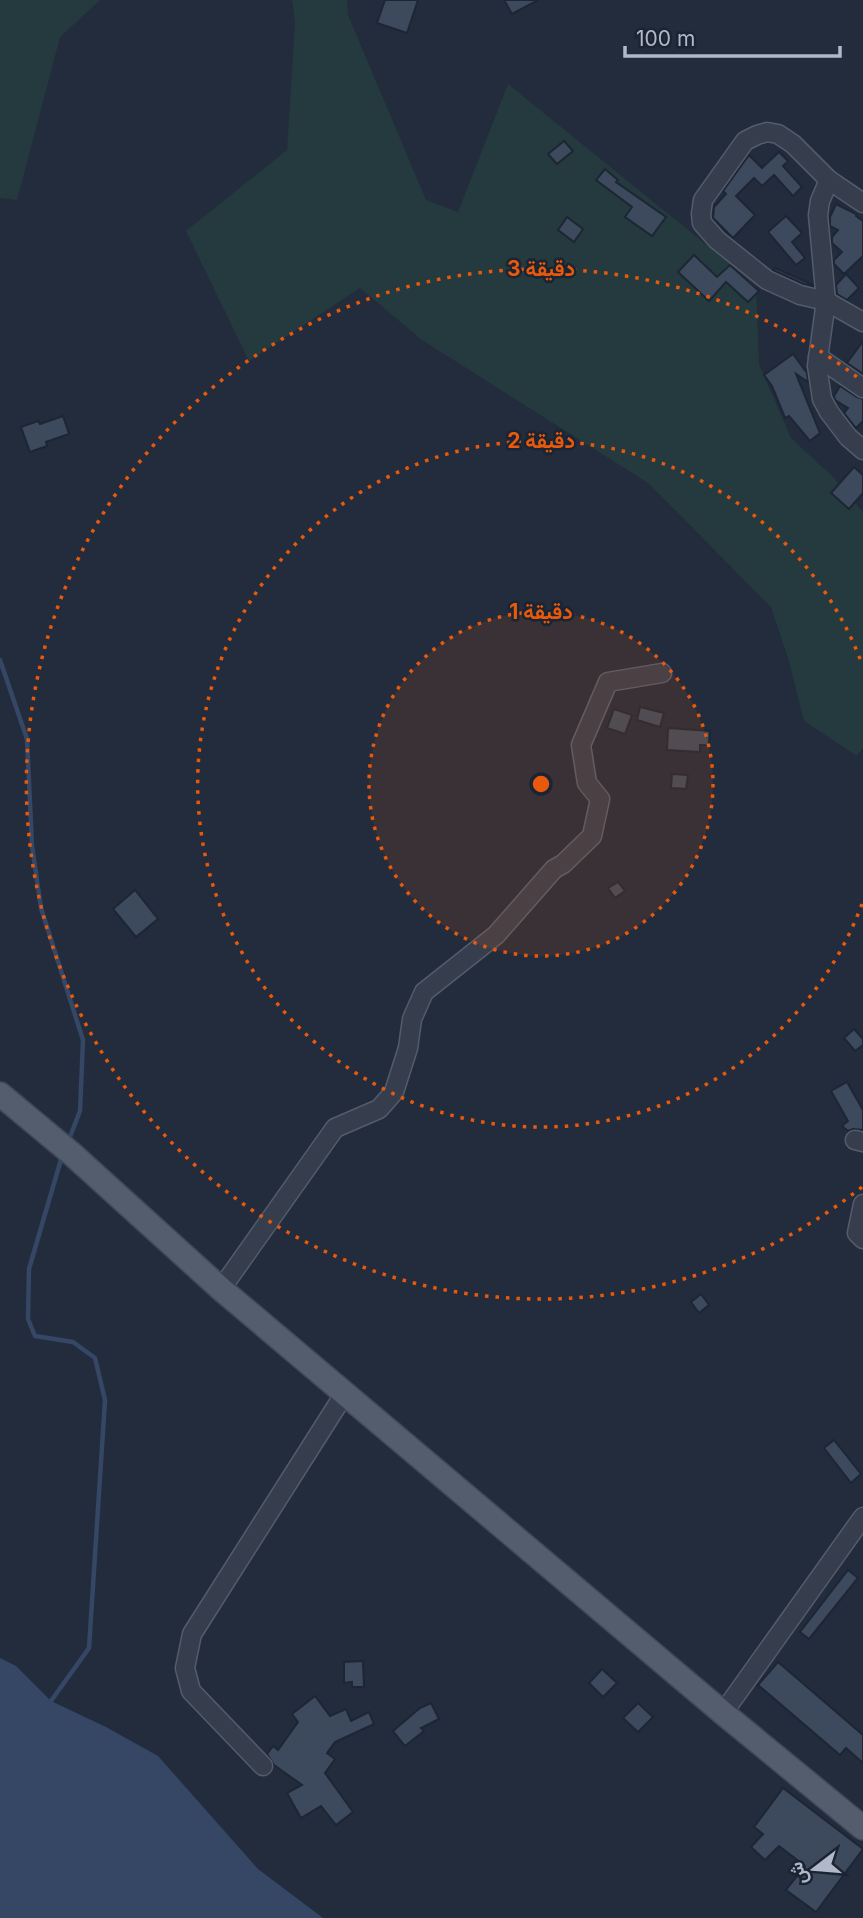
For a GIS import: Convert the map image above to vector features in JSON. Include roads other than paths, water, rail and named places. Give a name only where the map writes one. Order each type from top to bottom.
[{"type":"main road","points":[[0,1094],[72,1154],[221,1289],[863,1828]]},
{"type":"street","points":[[863,203],[829,180],[793,144],[778,134],[768,132],[745,141],[703,200],[701,214],[702,223],[717,240],[767,280],[800,295],[826,301],[863,322]]},
{"type":"street","points":[[829,180],[820,201],[818,215],[826,301],[818,357],[819,379],[822,399],[828,412],[848,437],[863,450]]},
{"type":"street","points":[[818,357],[863,388]]},
{"type":"street","points":[[221,1289],[335,1128],[379,1109],[394,1093],[408,1048],[412,1019],[424,992],[496,935],[554,869],[563,864],[592,836],[600,799],[587,783],[581,745],[608,682],[662,673]]},
{"type":"street","points":[[863,1204],[857,1233],[863,1239]]},
{"type":"street","points":[[263,1766],[191,1691],[185,1668],[192,1634],[345,1393]]},
{"type":"street","points":[[723,1713],[863,1517]]},
{"type":"water","points":[[0,1658],[16,1666],[51,1701],[158,1756],[258,1869],[323,1918],[0,1918]]},
{"type":"waterway","points":[[0,660],[27,739],[32,846],[41,908],[83,1040],[80,1111],[68,1142]]},
{"type":"waterway","points":[[51,1701],[89,1648],[105,1400],[95,1358],[73,1342],[35,1336],[28,1319],[29,1269],[62,1156]]}]
